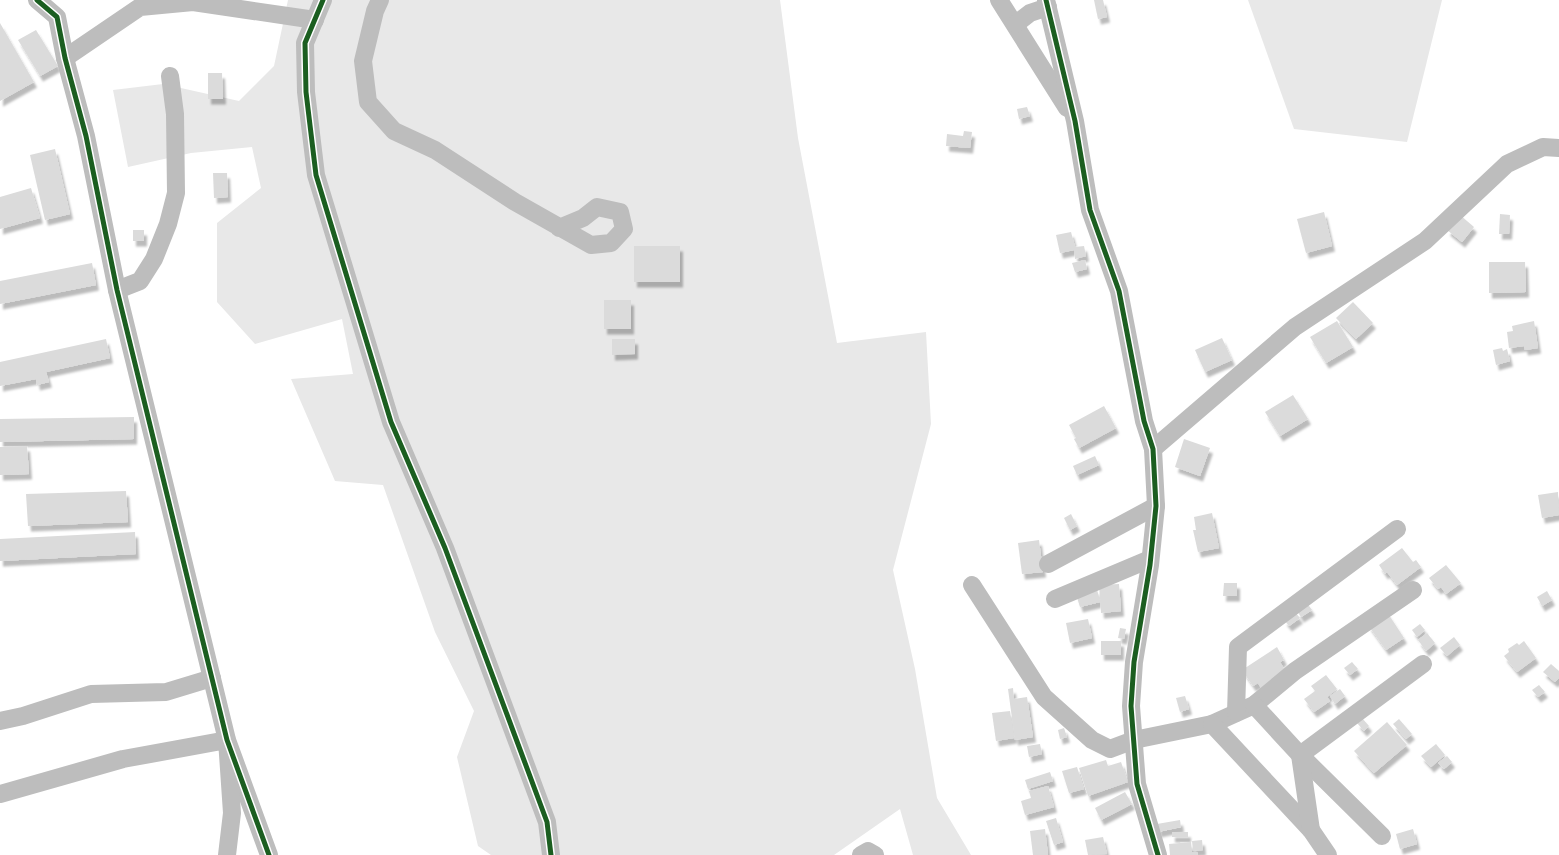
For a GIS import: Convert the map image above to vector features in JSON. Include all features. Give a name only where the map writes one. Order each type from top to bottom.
[{"type":"street","points":[[38,0],[57,17],[65,58],[86,136],[117,290],[227,740],[269,855]]},
{"type":"street","points":[[123,0],[140,7]]},
{"type":"street","points":[[323,0],[305,44],[306,92],[316,175],[392,422],[445,548],[540,803],[546,822],[551,855]]},
{"type":"street","points":[[380,0],[375,11],[363,62],[368,102],[394,131],[435,150],[559,228]]},
{"type":"street","points":[[999,0],[1016,24],[1075,121]]},
{"type":"street","points":[[65,58],[140,7],[165,2],[193,2],[314,20]]},
{"type":"street","points":[[1016,24],[1030,13],[1047,4],[1075,121],[1090,210],[1119,291],[1144,421],[1153,449],[1156,506],[1150,560],[1134,662],[1131,706],[1137,784],[1158,855]]},
{"type":"street","points":[[117,290],[140,281],[154,259],[168,224],[176,194],[175,114],[170,76]]},
{"type":"street","points":[[1153,449],[1295,327],[1425,240],[1506,164],[1543,147],[1559,148]]},
{"type":"street","points":[[1048,564],[1156,506]]},
{"type":"street","points":[[1236,713],[1238,647],[1397,529]]},
{"type":"street","points":[[1055,599],[1150,560]]},
{"type":"street","points":[[972,585],[1044,697],[1092,740],[1110,748],[1134,740],[1212,724],[1254,704],[1295,671],[1413,590]]},
{"type":"street","points":[[1300,755],[1423,664]]},
{"type":"street","points":[[0,720],[23,716],[91,694],[166,692],[212,678]]},
{"type":"street","points":[[1254,704],[1300,755],[1382,836]]},
{"type":"street","points":[[1212,724],[1311,830],[1328,855]]},
{"type":"street","points":[[0,794],[123,759],[227,740]]},
{"type":"street","points":[[227,740],[232,813],[227,855]]},
{"type":"street","points":[[1300,755],[1311,830]]},
{"type":"street","points":[[861,855],[868,851],[874,855]]},
{"type":"shaded area","points":[[288,0],[780,0],[798,138],[837,343],[926,332],[931,424],[893,570],[915,669],[937,798],[971,855],[913,855],[900,809],[834,855],[491,855],[478,846],[457,757],[474,711],[435,632],[383,485],[335,481],[291,379],[353,374],[342,319],[255,344],[217,302],[217,223],[261,188],[252,147],[191,153],[128,167],[113,90],[163,84],[239,101],[274,66]]},
{"type":"shaded area","points":[[1248,0],[1442,0],[1407,142],[1294,129]]},
{"type":"building","points":[[1094,0],[1103,0],[1107,17],[1098,19]]},
{"type":"building","points":[[0,23],[34,82],[0,101]]},
{"type":"building","points":[[36,30],[58,66],[40,76],[18,40]]},
{"type":"building","points":[[208,73],[222,73],[223,99],[208,99]]},
{"type":"building","points":[[1027,107],[1030,116],[1019,119],[1017,109]]},
{"type":"building","points":[[964,131],[972,132],[970,148],[946,146],[947,134],[963,136]]},
{"type":"building","points":[[55,149],[70,214],[45,220],[30,155]]},
{"type":"building","points":[[213,173],[227,173],[228,197],[214,198]]},
{"type":"building","points":[[31,188],[40,218],[0,229],[0,197]]},
{"type":"building","points":[[1324,212],[1332,246],[1306,253],[1297,219]]},
{"type":"building","points":[[1500,214],[1510,215],[1509,234],[1499,234]]},
{"type":"building","points":[[1460,215],[1474,227],[1462,242],[1447,230]]},
{"type":"building","points":[[133,230],[144,230],[144,241],[133,241]]},
{"type":"building","points":[[1071,232],[1075,247],[1084,246],[1086,256],[1075,259],[1074,250],[1060,253],[1056,235]]},
{"type":"building","points":[[634,246],[680,246],[680,282],[634,282]]},
{"type":"building","points":[[1085,260],[1087,269],[1075,272],[1072,263]]},
{"type":"building","points":[[1489,262],[1525,262],[1526,292],[1489,293]]},
{"type":"building","points":[[92,263],[96,285],[0,304],[0,281]]},
{"type":"building","points":[[604,300],[631,300],[631,329],[604,329]]},
{"type":"building","points":[[1353,302],[1373,323],[1356,339],[1336,318]]},
{"type":"building","points":[[1337,321],[1353,347],[1326,363],[1310,337]]},
{"type":"building","points":[[1534,321],[1538,348],[1525,350],[1524,346],[1509,348],[1507,332],[1513,331],[1512,326]]},
{"type":"building","points":[[1222,338],[1232,360],[1205,372],[1195,350]]},
{"type":"building","points":[[106,339],[110,358],[46,372],[49,382],[37,385],[36,379],[0,386],[0,362]]},
{"type":"building","points":[[612,339],[635,339],[635,354],[612,355]]},
{"type":"building","points":[[1502,348],[1503,351],[1507,349],[1510,361],[1496,365],[1493,350]]},
{"type":"building","points":[[1293,395],[1308,419],[1280,436],[1265,412]]},
{"type":"building","points":[[1104,406],[1116,428],[1079,448],[1069,425]]},
{"type":"building","points":[[134,417],[134,439],[0,442],[0,419]]},
{"type":"building","points":[[1184,439],[1210,448],[1200,476],[1175,467]]},
{"type":"building","points":[[27,446],[29,474],[0,475],[0,447]]},
{"type":"building","points":[[1095,456],[1099,465],[1077,475],[1073,466]]},
{"type":"building","points":[[126,491],[128,522],[28,526],[26,494]]},
{"type":"building","points":[[1558,492],[1559,515],[1542,518],[1538,495]]},
{"type":"building","points":[[1212,513],[1219,548],[1198,552],[1193,530],[1196,530],[1194,517]]},
{"type":"building","points":[[1071,514],[1077,526],[1070,530],[1064,518]]},
{"type":"building","points":[[135,532],[136,554],[0,561],[0,539]]},
{"type":"building","points":[[1039,540],[1043,572],[1022,574],[1018,543]]},
{"type":"building","points":[[1402,548],[1413,562],[1416,560],[1421,567],[1397,585],[1387,572],[1385,574],[1379,565]]},
{"type":"building","points":[[1446,565],[1461,583],[1446,594],[1441,587],[1438,589],[1429,578]]},
{"type":"building","points":[[1224,583],[1237,583],[1237,596],[1223,596]]},
{"type":"building","points":[[1119,584],[1121,611],[1101,613],[1099,585]]},
{"type":"building","points":[[1097,589],[1100,602],[1080,607],[1076,594]]},
{"type":"building","points":[[1547,591],[1552,600],[1542,606],[1537,597]]},
{"type":"building","points":[[1307,603],[1312,610],[1301,617],[1297,611]]},
{"type":"building","points":[[1295,612],[1300,618],[1289,626],[1284,620]]},
{"type":"building","points":[[1387,612],[1404,638],[1386,650],[1368,625]]},
{"type":"building","points":[[1088,619],[1092,638],[1070,643],[1066,623]]},
{"type":"building","points":[[1420,624],[1425,630],[1417,637],[1412,630]]},
{"type":"building","points":[[1120,628],[1126,629],[1124,639],[1118,638]]},
{"type":"building","points":[[1427,633],[1435,643],[1426,651],[1418,640]]},
{"type":"building","points":[[1454,637],[1460,645],[1447,656],[1440,648]]},
{"type":"building","points":[[1101,641],[1121,641],[1121,655],[1101,655]]},
{"type":"building","points":[[1524,641],[1536,658],[1517,672],[1504,656],[1509,652],[1508,649]]},
{"type":"building","points":[[1277,647],[1284,660],[1280,662],[1286,672],[1261,688],[1258,683],[1253,686],[1242,670]]},
{"type":"building","points":[[1352,662],[1358,669],[1350,675],[1344,668]]},
{"type":"building","points":[[1551,664],[1559,671],[1559,678],[1555,682],[1543,672]]},
{"type":"building","points":[[1326,675],[1337,689],[1327,697],[1330,701],[1314,712],[1304,699],[1315,691],[1311,686]]},
{"type":"building","points":[[1539,685],[1545,692],[1538,697],[1532,690]]},
{"type":"building","points":[[1013,688],[1014,699],[1027,697],[1033,737],[1015,740],[1008,689]]},
{"type":"building","points":[[1340,689],[1345,696],[1335,704],[1330,696]]},
{"type":"building","points":[[1185,696],[1189,709],[1180,712],[1176,698]]},
{"type":"building","points":[[1010,711],[1014,738],[996,741],[992,713]]},
{"type":"building","points":[[1362,718],[1369,726],[1364,731],[1357,723]]},
{"type":"building","points":[[1399,719],[1412,734],[1406,739],[1393,724]]},
{"type":"building","points":[[1387,722],[1407,745],[1374,773],[1354,751]]},
{"type":"building","points":[[1064,728],[1067,737],[1060,739],[1058,730]]},
{"type":"building","points":[[1040,744],[1042,754],[1029,757],[1027,746]]},
{"type":"building","points":[[1436,744],[1445,755],[1431,767],[1421,756]]},
{"type":"building","points":[[1447,756],[1452,762],[1444,769],[1438,763]]},
{"type":"building","points":[[1106,760],[1108,766],[1121,762],[1128,782],[1088,796],[1079,768]]},
{"type":"building","points":[[1077,767],[1084,789],[1069,793],[1062,771]]},
{"type":"building","points":[[1050,772],[1053,781],[1028,789],[1025,780]]},
{"type":"building","points":[[1048,786],[1054,807],[1025,815],[1021,801],[1031,798],[1029,791]]},
{"type":"building","points":[[1125,792],[1132,804],[1101,820],[1095,808]]},
{"type":"building","points":[[1056,818],[1063,842],[1054,845],[1046,821]]},
{"type":"building","points":[[1180,820],[1181,827],[1158,832],[1157,824]]},
{"type":"building","points":[[1045,829],[1048,855],[1033,855],[1030,831]]},
{"type":"building","points":[[1413,829],[1417,844],[1400,849],[1396,834]]},
{"type":"building","points":[[1172,832],[1188,832],[1188,837],[1172,837]]},
{"type":"building","points":[[1103,837],[1107,854],[1088,855],[1085,840]]},
{"type":"building","points":[[1202,840],[1203,850],[1193,851],[1192,841]]},
{"type":"building","points":[[1191,842],[1192,852],[1197,852],[1198,855],[1170,855],[1169,844]]},
{"type":"cycle path","points":[[37,0],[57,17],[65,58],[86,136],[117,290],[227,740],[269,855]]},
{"type":"cycle path","points":[[323,0],[305,43],[306,92],[316,175],[391,422],[445,548],[547,822],[551,855]]},
{"type":"cycle path","points":[[1046,0],[1075,121],[1090,210],[1119,291],[1144,421],[1153,449],[1156,506],[1150,565],[1134,662],[1131,706],[1137,784],[1158,855]]}]
